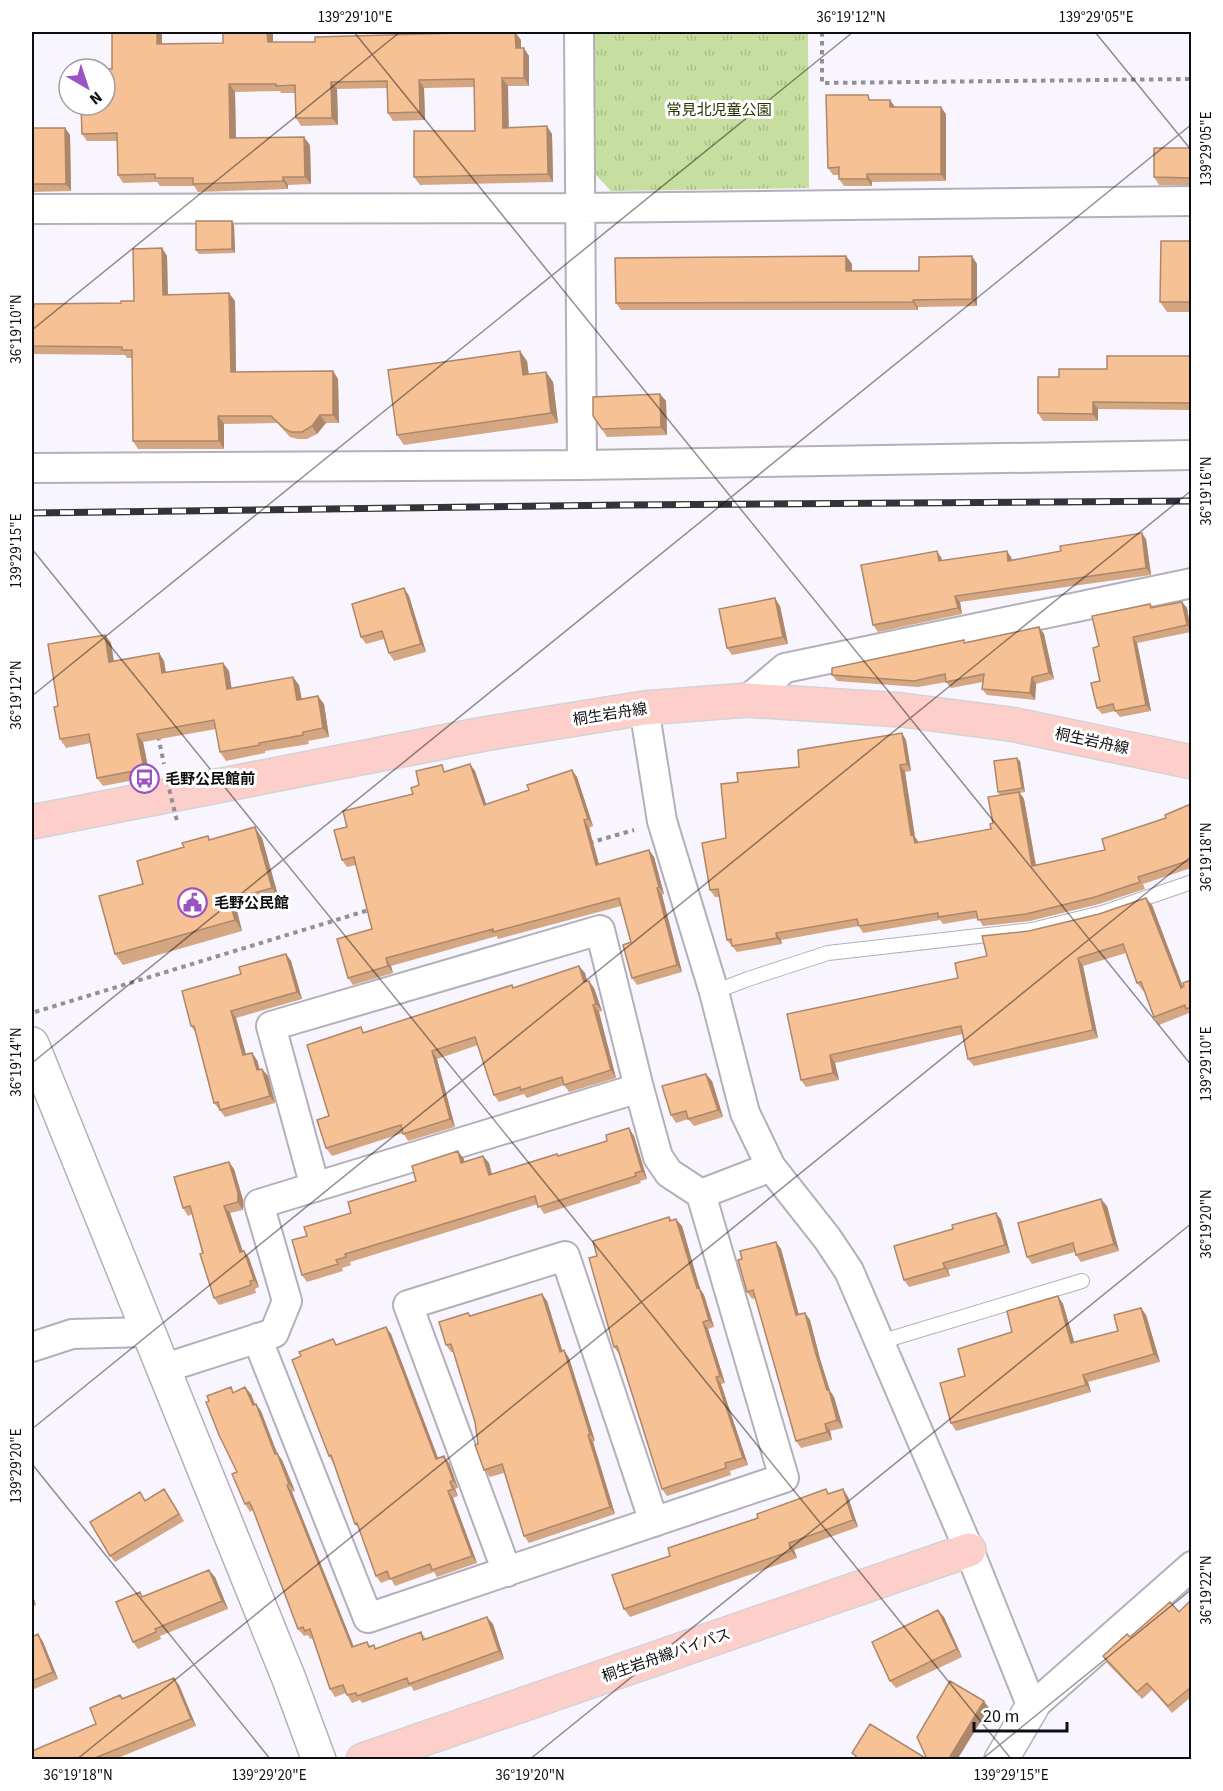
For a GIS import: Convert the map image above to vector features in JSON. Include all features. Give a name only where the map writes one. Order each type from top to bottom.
[{"type":"main road","name":"桐生岩舟線","points":[[32,822],[461,738],[644,708],[747,700],[902,710],[1016,725],[1191,762]]},
{"type":"main road","name":"桐生岩舟線バイパス","points":[[363,1760],[969,1550]]},
{"type":"street","points":[[579,32],[582,465]]},
{"type":"street","points":[[32,209],[580,208],[1191,201]]},
{"type":"street","points":[[32,468],[582,465],[1191,455]]},
{"type":"street","points":[[747,700],[785,668],[1191,583]]},
{"type":"street","points":[[644,708],[662,821],[714,992],[745,1113],[771,1167],[827,1238],[849,1271],[969,1550],[1032,1707]]},
{"type":"street","points":[[257,1338],[368,1618],[784,1478],[701,1194],[669,1173],[658,1156],[600,930],[271,1026],[315,1187]]},
{"type":"street","points":[[32,1044],[289,1679],[319,1760]]},
{"type":"street","points":[[162,1369],[274,1333],[287,1301],[259,1204],[639,1088]]},
{"type":"street","points":[[701,1194],[771,1167]]},
{"type":"street","points":[[507,1572],[408,1305],[565,1256],[654,1522]]},
{"type":"street","points":[[32,1347],[72,1334],[147,1332]]},
{"type":"street","points":[[1001,1760],[1032,1707],[1191,1566]]},
{"type":"lane","points":[[714,992],[828,953],[1032,930],[1102,913],[1191,882]]},
{"type":"lane","points":[[880,1342],[1082,1281]]},
{"type":"path","points":[[822,32],[822,83],[1191,79]]},
{"type":"path","points":[[157,729],[177,821]]},
{"type":"path","points":[[581,846],[662,821]]},
{"type":"path","points":[[32,1013],[375,908]]},
{"type":"green space","name":"常見北児童公園","points":[[593,32],[808,32],[809,188],[611,191],[593,172]]},
{"type":"building","points":[[112,32],[157,32],[157,44],[223,43],[223,32],[267,32],[268,42],[315,42],[315,37],[515,32],[516,48],[524,48],[524,78],[502,78],[503,128],[547,126],[548,174],[414,177],[414,131],[475,131],[474,79],[419,80],[420,112],[388,113],[387,81],[331,82],[332,118],[296,118],[295,85],[229,84],[230,138],[304,137],[305,177],[283,177],[283,181],[193,184],[193,178],[155,178],[155,174],[118,175],[117,133],[82,134],[81,117],[117,117],[117,57],[112,57]]},
{"type":"building","points":[[826,95],[868,95],[869,100],[890,100],[890,107],[941,107],[941,174],[867,174],[867,179],[839,179],[839,167],[828,168]]},
{"type":"building","points":[[32,128],[65,128],[66,184],[32,184]]},
{"type":"building","points":[[1154,148],[1191,148],[1191,178],[1154,177]]},
{"type":"building","points":[[196,221],[232,221],[232,249],[196,250]]},
{"type":"building","points":[[1161,241],[1191,241],[1191,302],[1160,302]]},
{"type":"building","points":[[162,248],[163,295],[229,293],[231,372],[333,371],[333,415],[320,415],[312,426],[302,432],[291,432],[285,429],[271,416],[218,416],[219,441],[133,441],[132,350],[122,350],[122,347],[32,346],[32,307],[34,304],[134,301],[133,249]]},
{"type":"building","points":[[846,256],[846,271],[919,271],[919,257],[972,256],[972,299],[913,300],[913,302],[616,303],[615,258]]},
{"type":"building","points":[[520,351],[523,375],[546,372],[551,413],[397,435],[388,370]]},
{"type":"building","points":[[1107,356],[1191,356],[1191,403],[1093,402],[1093,414],[1038,413],[1038,377],[1059,377],[1059,369],[1107,369]]},
{"type":"building","points":[[660,394],[661,427],[602,429],[593,416],[593,397]]},
{"type":"building","points":[[1142,533],[1146,568],[955,596],[958,608],[873,625],[861,565],[937,551],[939,561],[1007,551],[1008,561],[1061,551],[1060,546]]},
{"type":"building","points":[[404,588],[421,644],[389,653],[382,631],[361,637],[352,604]]},
{"type":"building","points":[[775,598],[783,637],[727,648],[719,609]]},
{"type":"building","points":[[1182,602],[1187,625],[1133,637],[1146,705],[1115,711],[1113,704],[1097,708],[1091,683],[1100,681],[1093,648],[1099,646],[1092,616],[1150,604],[1151,608]]},
{"type":"building","points":[[1039,627],[1049,673],[1032,677],[1030,693],[982,689],[984,674],[946,682],[945,674],[914,681],[832,675],[832,668],[964,640],[964,643]]},
{"type":"building","points":[[105,635],[109,662],[159,653],[162,673],[223,663],[227,689],[293,677],[297,700],[318,696],[323,728],[303,732],[303,735],[220,752],[214,720],[137,734],[144,769],[97,778],[89,734],[60,739],[54,707],[58,706],[48,644]]},
{"type":"building","points":[[902,733],[907,764],[900,765],[911,835],[913,834],[915,843],[991,829],[990,824],[993,823],[988,797],[1019,792],[1032,866],[1105,850],[1102,839],[1166,818],[1165,815],[1191,804],[1191,860],[1138,877],[1140,882],[1095,897],[1026,914],[978,920],[976,911],[938,917],[938,913],[859,926],[857,919],[776,933],[777,938],[732,946],[731,939],[727,940],[718,889],[710,890],[702,843],[726,838],[721,784],[738,782],[737,773],[799,767],[798,750]]},
{"type":"building","points":[[1017,758],[1022,788],[998,792],[994,761]]},
{"type":"building","points":[[470,764],[484,805],[529,790],[527,785],[572,770],[588,819],[584,820],[596,865],[649,850],[677,965],[632,978],[623,945],[631,942],[619,898],[386,958],[388,966],[348,978],[337,939],[372,929],[354,857],[342,860],[334,830],[347,827],[343,811],[413,794],[411,788],[419,785],[416,771],[442,765],[444,772]]},
{"type":"building","name":"毛野公民館","points":[[255,827],[272,888],[229,900],[235,920],[115,954],[99,896],[143,884],[137,861],[184,847],[182,843],[208,836],[209,840]]},
{"type":"building","points":[[1146,898],[1181,988],[1184,986],[1183,983],[1191,980],[1191,1007],[1186,1009],[1185,1005],[1154,1017],[1141,982],[1137,983],[1123,944],[1078,958],[1093,1030],[968,1059],[961,1026],[830,1055],[833,1073],[801,1080],[787,1014],[958,978],[955,963],[987,956],[982,936],[1029,931],[1099,914]]},
{"type":"building","points":[[286,954],[297,992],[231,1011],[243,1055],[252,1053],[257,1070],[262,1069],[270,1096],[220,1110],[218,1102],[214,1103],[194,1026],[191,1026],[182,991],[241,974],[239,967]]},
{"type":"building","points":[[579,966],[584,982],[589,981],[596,1004],[593,1005],[611,1070],[564,1085],[562,1077],[521,1090],[520,1087],[494,1095],[475,1037],[432,1051],[450,1119],[403,1134],[401,1125],[326,1148],[317,1120],[329,1116],[307,1045],[361,1027],[363,1033]]},
{"type":"building","points":[[706,1074],[718,1110],[688,1119],[686,1111],[671,1115],[662,1086]]},
{"type":"building","points":[[629,1128],[642,1171],[635,1173],[636,1176],[538,1207],[535,1196],[345,1254],[346,1257],[336,1260],[338,1264],[302,1275],[292,1240],[307,1236],[304,1227],[351,1213],[348,1202],[416,1181],[412,1166],[458,1151],[461,1163],[483,1156],[489,1175],[607,1141],[606,1135]]},
{"type":"building","points":[[229,1162],[238,1193],[238,1202],[224,1206],[240,1252],[244,1251],[254,1280],[250,1281],[251,1285],[214,1298],[200,1254],[203,1253],[190,1206],[183,1208],[174,1177]]},
{"type":"building","points":[[1101,1199],[1114,1244],[1076,1255],[1073,1243],[1027,1257],[1018,1223]]},
{"type":"building","points":[[996,1213],[1005,1245],[943,1263],[945,1268],[904,1280],[894,1246],[953,1229],[952,1225]]},
{"type":"building","points":[[669,1217],[670,1221],[676,1219],[697,1288],[699,1287],[709,1320],[703,1322],[720,1376],[716,1377],[743,1458],[725,1463],[726,1468],[662,1489],[617,1346],[614,1347],[589,1258],[597,1256],[593,1241]]},
{"type":"building","points":[[776,1242],[796,1315],[805,1313],[837,1420],[825,1424],[827,1432],[796,1441],[753,1290],[747,1292],[738,1260],[742,1259],[740,1251]]},
{"type":"building","points":[[542,1294],[560,1352],[564,1350],[610,1507],[524,1536],[502,1464],[484,1470],[475,1445],[478,1444],[475,1422],[451,1344],[446,1345],[439,1322],[468,1313],[470,1316]]},
{"type":"building","points":[[1058,1296],[1071,1343],[1118,1331],[1114,1315],[1141,1308],[1154,1354],[1083,1375],[1086,1385],[951,1423],[940,1383],[965,1376],[958,1349],[1012,1332],[1007,1311]]},
{"type":"building","points":[[386,1327],[436,1459],[444,1456],[453,1480],[450,1482],[453,1489],[448,1491],[472,1556],[432,1570],[430,1564],[390,1579],[387,1571],[376,1576],[331,1455],[329,1456],[292,1360],[301,1356],[299,1352],[333,1339],[336,1345]]},
{"type":"building","points":[[231,1387],[233,1393],[245,1387],[253,1405],[256,1404],[352,1647],[367,1642],[369,1647],[374,1645],[375,1649],[421,1632],[423,1640],[487,1617],[499,1651],[409,1684],[407,1678],[357,1696],[356,1693],[347,1695],[343,1685],[330,1689],[310,1629],[305,1631],[303,1627],[298,1629],[252,1507],[249,1502],[245,1504],[232,1474],[237,1472],[206,1402],[209,1401],[207,1396]]},
{"type":"building","points":[[164,1489],[179,1514],[110,1556],[90,1522],[140,1492],[145,1501]]},
{"type":"building","points":[[826,1489],[828,1494],[843,1489],[853,1520],[789,1543],[791,1551],[624,1609],[612,1575],[670,1556],[668,1548],[758,1518],[757,1514]]},
{"type":"building","points":[[209,1570],[222,1601],[155,1629],[156,1632],[133,1642],[116,1602],[140,1592],[142,1597]]},
{"type":"building","points":[[1191,1600],[1191,1687],[1168,1706],[1147,1683],[1137,1692],[1103,1656],[1127,1634],[1130,1637],[1170,1602],[1179,1612]]},
{"type":"building","points":[[938,1610],[957,1649],[890,1681],[872,1642]]},
{"type":"building","points":[[38,1634],[53,1672],[32,1681],[32,1637]]},
{"type":"building","points":[[174,1678],[191,1719],[90,1760],[32,1760],[32,1751],[96,1724],[90,1708],[120,1695],[122,1699]]},
{"type":"building","points":[[950,1681],[984,1701],[948,1760],[854,1760],[856,1756],[852,1753],[870,1724],[927,1759],[917,1737]]},
{"type":"railway","points":[[32,513],[624,505],[1192,501]]},
{"type":"place","name":"毛野公民館前","points":[[144,779]]},
{"type":"place","name":"毛野公民館","points":[[193,903]]}]
